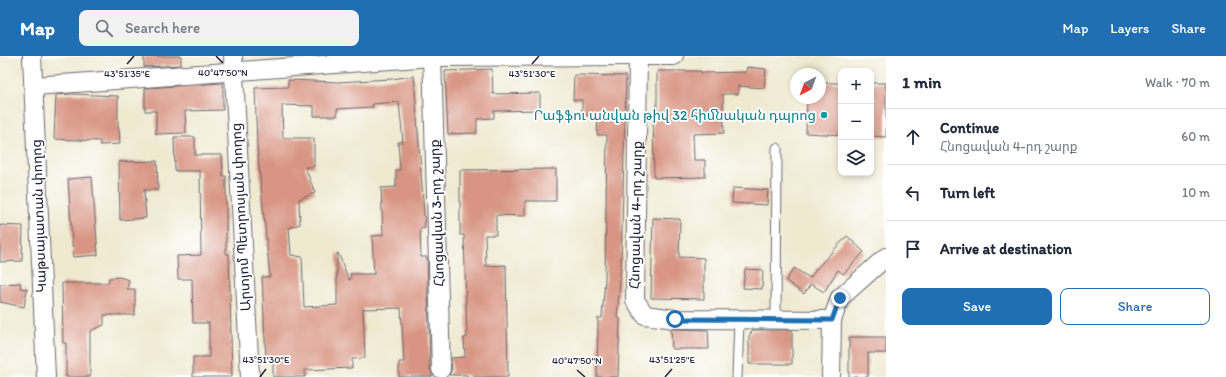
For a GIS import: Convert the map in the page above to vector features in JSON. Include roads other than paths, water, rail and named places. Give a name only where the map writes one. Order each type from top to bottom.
[{"type":"street","name":"Կաթսայատան փողոց","points":[[32,56],[46,377]]},
{"type":"street","points":[[34,86],[233,64],[432,56],[674,56]]},
{"type":"street","name":"Հնոցավան 3-րդ շարք","points":[[432,56],[441,369]]},
{"type":"street","name":"Հնոցավան 4-րդ շարք","points":[[638,56],[635,300],[645,315],[675,319],[832,320]]},
{"type":"street","name":"Արտյոմ Պետրոսյան փողոց","points":[[233,64],[250,377]]},
{"type":"street","points":[[830,377],[832,320],[840,298],[886,258]]},
{"type":"lane","points":[[776,320],[777,148]]},
{"type":"lane","points":[[737,377],[739,320]]},
{"type":"place","name":"Րաֆֆու անվան թիվ 32 հիմնական դպրոց","points":[[824,115]]}]
